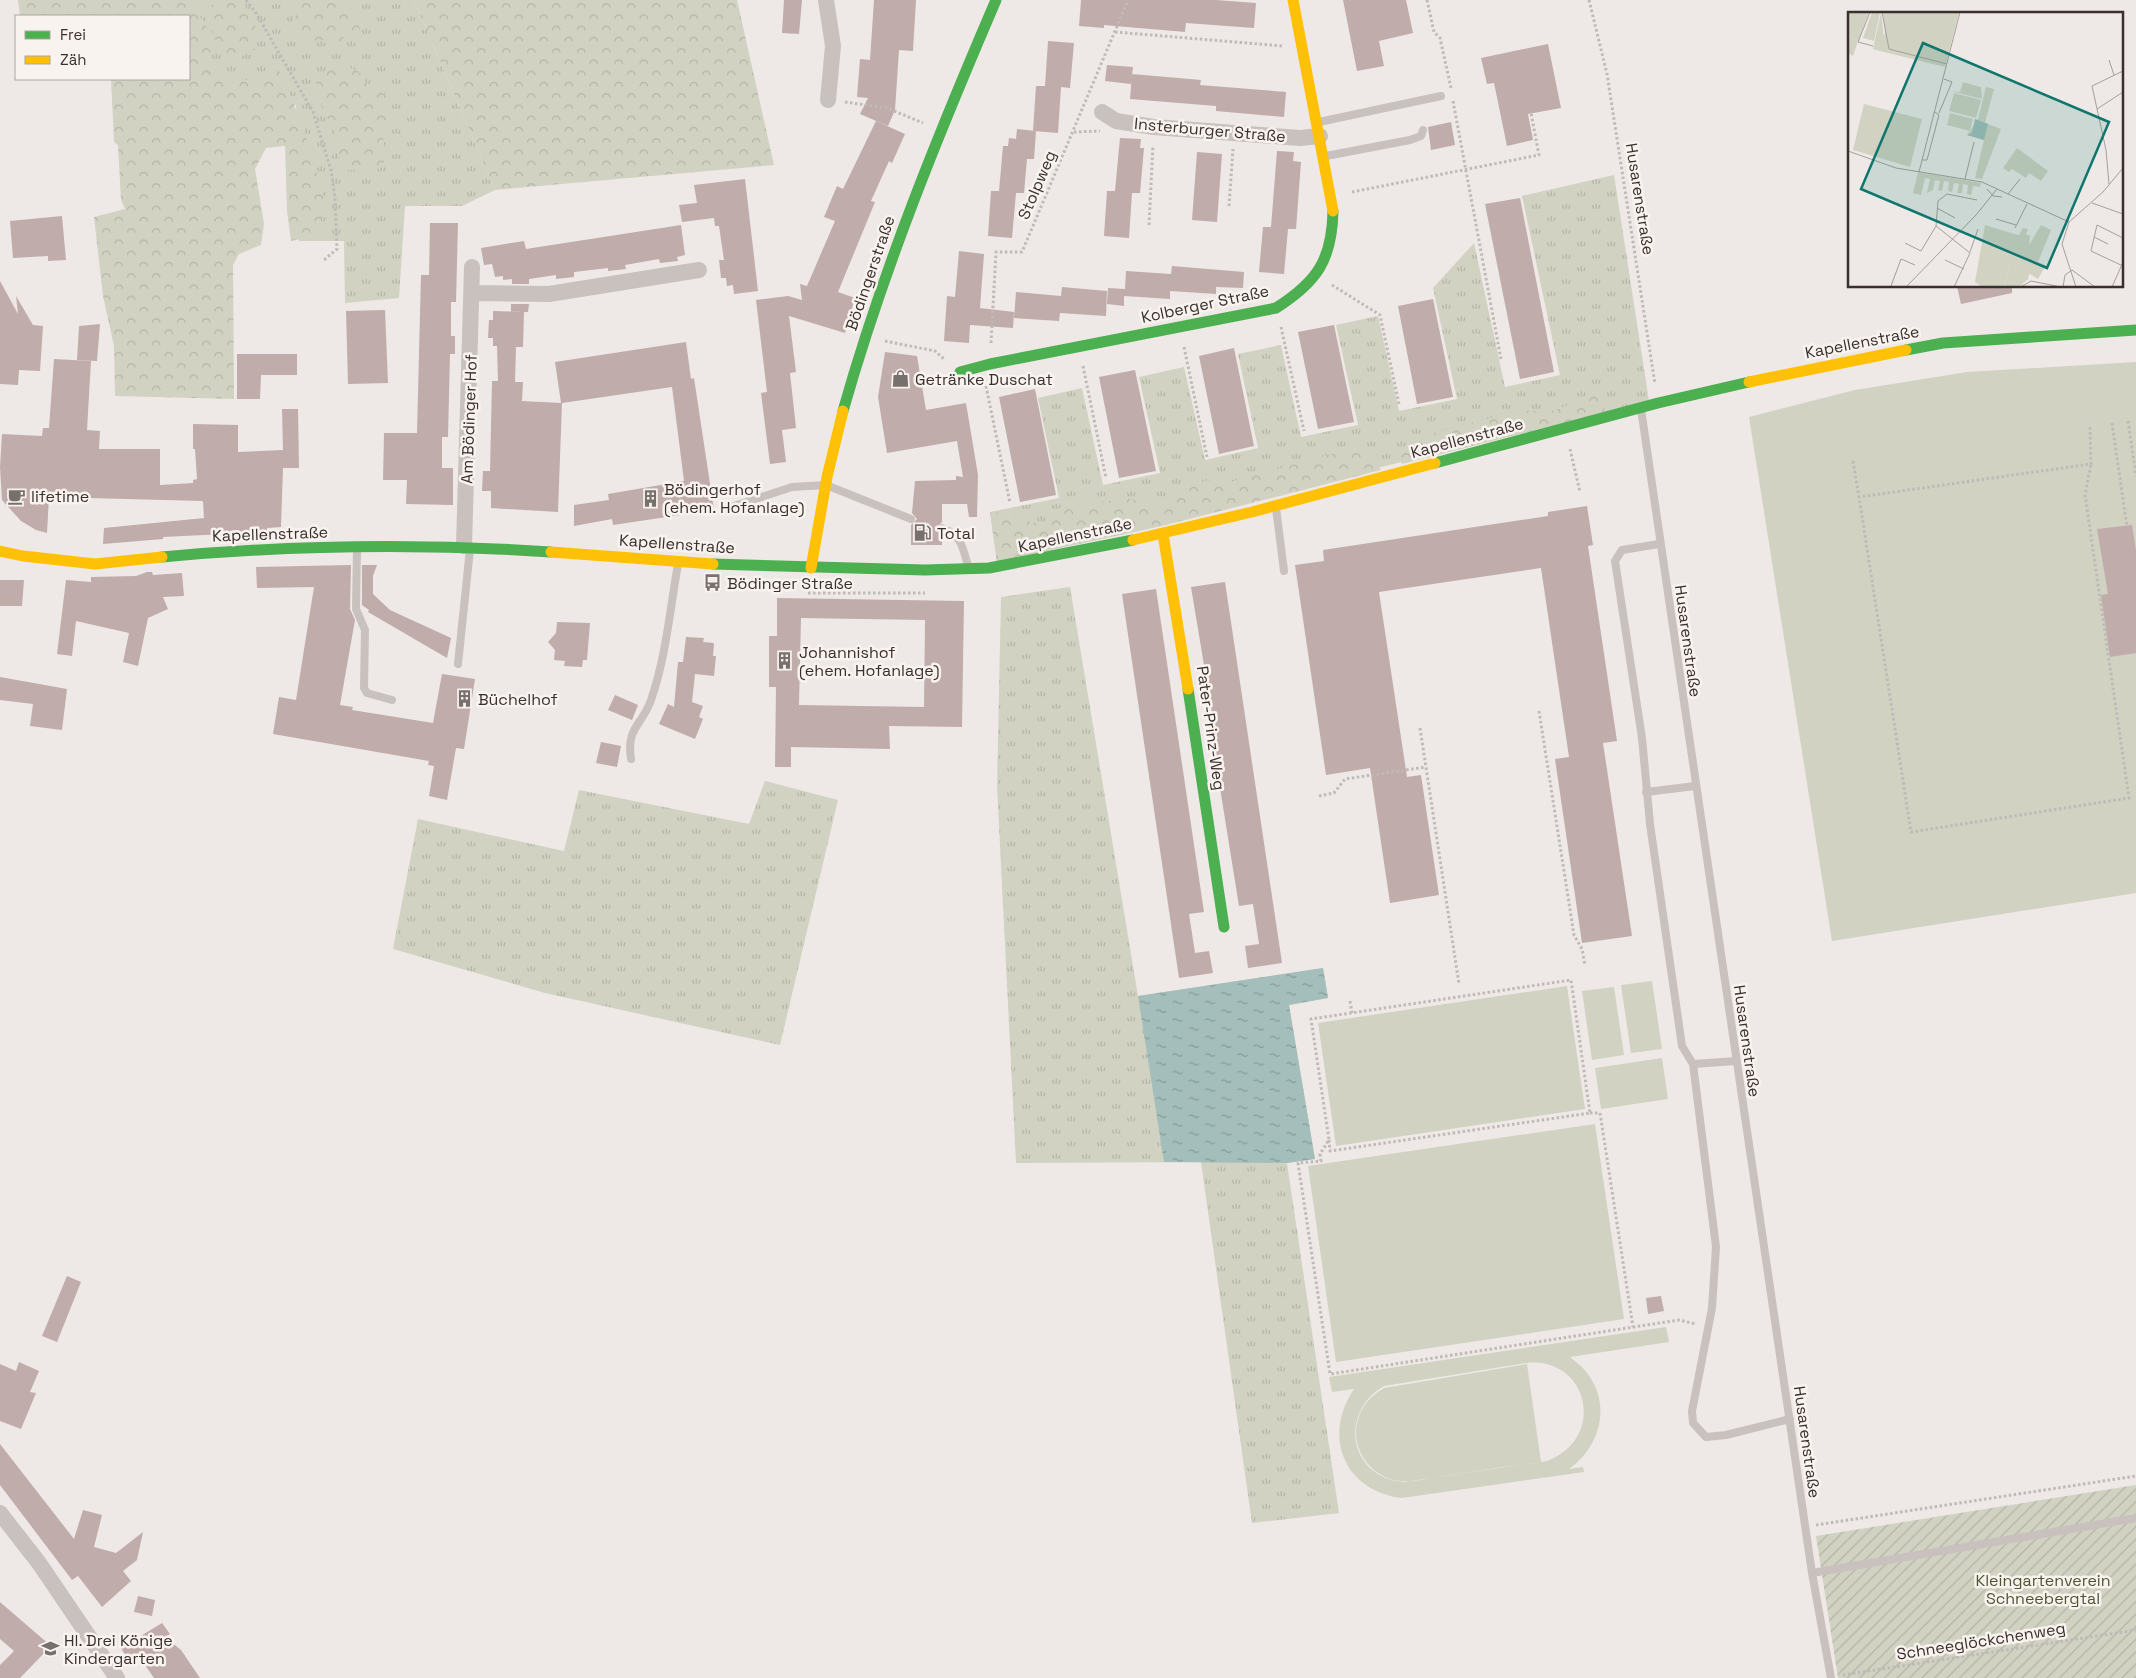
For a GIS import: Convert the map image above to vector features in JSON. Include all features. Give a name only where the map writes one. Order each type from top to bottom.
[{"type":"main road","name":"Bödingerstraße","points":[[811,568],[826,485],[840,423],[865,337],[940,130],[996,0]]},
{"type":"main road","name":"Kolberger Straße","points":[[960,372],[1079,346],[1276,308],[1301,293],[1316,276],[1329,252],[1334,227],[1332,196],[1293,0]]},
{"type":"main road","name":"Kapellenstraße","points":[[0,551],[23,556],[95,564],[216,552],[358,547],[467,546],[678,562],[811,568],[969,568],[1013,564],[1163,534],[1276,506],[1658,403],[1833,363],[1943,343],[2136,330]]},
{"type":"main road","name":"Pater-Prinz-Weg","points":[[1163,534],[1168,549],[1224,928]]},
{"type":"street","points":[[826,0],[833,46],[828,100]]},
{"type":"street","name":"Insterburger Straße","points":[[1102,112],[1116,121],[1154,127],[1234,134],[1300,138],[1318,129]]},
{"type":"street","name":"Am Bödinger Hof","points":[[467,546],[472,267]]},
{"type":"street","points":[[473,293],[549,294],[699,270]]},
{"type":"street","points":[[0,1513],[39,1563],[117,1678]]},
{"type":"lane","points":[[1318,129],[1441,96]]},
{"type":"lane","points":[[1324,156],[1410,140],[1421,136],[1423,130]]},
{"type":"lane","name":"Husarenstraße","points":[[1640,408],[1812,1573],[1831,1677]]},
{"type":"lane","points":[[728,508],[792,487],[826,485],[912,519]]},
{"type":"lane","points":[[1276,506],[1284,571]]},
{"type":"lane","points":[[942,528],[956,533],[962,544],[969,568]]},
{"type":"lane","points":[[1660,544],[1622,550],[1616,561],[1642,738],[1646,792],[1682,1046],[1693,1064],[1716,1246],[1712,1308],[1692,1411],[1693,1423],[1706,1437],[1724,1436],[1790,1419]]},
{"type":"lane","points":[[458,664],[467,546]]},
{"type":"lane","points":[[358,547],[355,600],[356,609],[365,630],[364,688],[367,693],[392,700]]},
{"type":"lane","points":[[631,760],[629,741],[650,701],[662,659],[678,562]]},
{"type":"lane","points":[[1646,792],[1696,786]]},
{"type":"lane","points":[[1693,1064],[1736,1061]]},
{"type":"lane","points":[[1812,1573],[2136,1518]]},
{"type":"path","points":[[246,0],[256,13],[313,112],[323,142],[336,198],[337,249],[324,260]]},
{"type":"path","name":"Stolpweg","points":[[986,365],[996,252],[1022,252],[1128,0]]},
{"type":"path","points":[[1428,0],[1434,32],[1440,38],[1501,359]]},
{"type":"path","name":"Husarenstraße","points":[[1589,0],[1606,74],[1658,403]]},
{"type":"path","points":[[1158,31],[1158,36]]},
{"type":"path","points":[[1115,32],[1303,48]]},
{"type":"path","points":[[828,100],[887,108],[940,130]]},
{"type":"path","points":[[1332,196],[1539,155],[1531,113]]},
{"type":"path","points":[[1149,225],[1154,127]]},
{"type":"path","points":[[1229,206],[1234,134]]},
{"type":"path","points":[[1316,276],[1380,315],[1399,404]]},
{"type":"path","points":[[1276,308],[1304,431]]},
{"type":"path","points":[[1180,327],[1207,457]]},
{"type":"path","points":[[865,337],[935,351],[943,357],[949,368],[960,372]]},
{"type":"path","points":[[1079,346],[1106,478]]},
{"type":"path","points":[[986,365],[1010,503]]},
{"type":"path","points":[[2128,421],[2135,457],[2136,476]]},
{"type":"path","points":[[2112,423],[2127,527]]},
{"type":"path","points":[[2090,426],[2090,464],[2085,495],[2129,798]]},
{"type":"path","points":[[1560,452],[1579,447]]},
{"type":"path","points":[[1570,449],[1580,492]]},
{"type":"path","points":[[1853,461],[1911,832],[2136,797]]},
{"type":"path","points":[[1859,497],[2090,464]]},
{"type":"path","points":[[1539,711],[1574,935],[1582,949],[1585,965]]},
{"type":"path","points":[[1420,728],[1459,984]]},
{"type":"path","points":[[1319,796],[1334,793],[1345,779],[1426,767]]},
{"type":"path","points":[[1590,1113],[1571,980],[1311,1019],[1330,1151],[1600,1113],[1633,1327]]},
{"type":"path","points":[[1350,1001],[1352,1013]]},
{"type":"path","points":[[1329,1140],[1320,1154],[1321,1161],[1298,1164],[1330,1374],[1679,1320],[1708,1326]]},
{"type":"path","points":[[1806,1526],[2136,1476]]},
{"type":"path","name":"Schneeglöckchenweg","points":[[1831,1677],[2136,1630]]},
{"type":"green space","points":[[18,0],[192,0],[208,29],[209,47],[215,69],[221,77],[232,76],[248,80],[275,69],[282,73],[304,131],[324,197],[319,235],[291,241],[287,211],[285,146],[266,148],[255,169],[264,224],[261,245],[239,254],[233,265],[234,399],[115,396],[114,346],[103,296],[94,217],[125,209],[121,200],[118,145],[114,142],[111,80],[190,80],[190,15],[20,15]]},
{"type":"green space","points":[[174,0],[414,0],[495,190],[462,206],[405,206],[399,298],[345,303],[344,241],[299,241],[296,105],[198,110],[190,15]]},
{"type":"green space","points":[[213,0],[241,0],[244,3],[258,33],[255,49],[240,56],[227,54],[222,50],[217,44],[212,27]]},
{"type":"green space","points":[[294,0],[345,0],[347,9],[355,13],[361,33],[355,38],[349,32],[341,33],[346,44],[338,48],[325,40],[307,41],[292,22],[299,9]]},
{"type":"green space","points":[[414,0],[737,0],[774,165],[495,190]]},
{"type":"green space","points":[[349,67],[358,71],[368,86],[386,94],[388,117],[383,138],[386,156],[382,167],[374,170],[348,170],[339,163],[339,142],[317,97],[316,77],[328,70]]},
{"type":"green space","points":[[1614,175],[1649,401],[997,562],[990,512],[1059,498],[1038,398],[1082,388],[1103,485],[1160,473],[1139,377],[1184,367],[1205,460],[1258,448],[1238,354],[1281,345],[1301,437],[1358,425],[1336,325],[1378,316],[1399,411],[1457,399],[1433,288],[1474,243],[1505,387],[1560,375],[1522,196]]},
{"type":"green space","points":[[2136,362],[2136,893],[1832,941],[1749,417],[1855,390],[1967,372]]},
{"type":"green space","points":[[1596,394],[1606,412],[1402,464],[1398,457],[1429,434],[1521,410],[1550,412]]},
{"type":"green space","points":[[1354,448],[1377,463],[1381,470],[1162,526],[997,562],[990,512],[1022,514],[1031,523],[1051,521],[1061,506],[1129,499],[1161,505],[1200,482],[1208,480],[1226,483]]},
{"type":"green space","points":[[1070,587],[1138,996],[1323,968],[1328,998],[1289,1005],[1315,1159],[1287,1163],[1339,1513],[1252,1523],[1201,1162],[1016,1163],[997,786],[1001,597]]},
{"type":"green space","points":[[765,781],[838,800],[780,1045],[545,993],[393,949],[418,819],[564,851],[579,790],[749,824]]},
{"type":"green space","points":[[1652,981],[1662,1049],[1631,1053],[1621,985]]},
{"type":"green space","points":[[1567,986],[1585,1109],[1336,1146],[1318,1023]]},
{"type":"green space","points":[[1614,987],[1624,1055],[1592,1060],[1582,991]]},
{"type":"green space","points":[[1662,1058],[1668,1099],[1601,1109],[1595,1068]]},
{"type":"green space","points":[[1595,1124],[1624,1319],[1336,1362],[1308,1166]]},
{"type":"green space","points":[[1666,1327],[1669,1342],[1570,1357],[1587,1373],[1595,1385],[1599,1398],[1599,1425],[1595,1437],[1580,1460],[1569,1469],[1583,1467],[1584,1472],[1402,1498],[1382,1493],[1366,1485],[1353,1473],[1344,1458],[1340,1442],[1340,1425],[1344,1407],[1354,1389],[1332,1392],[1329,1377]],"holes":[[[1526,1363],[1547,1364],[1564,1372],[1576,1385],[1583,1401],[1583,1418],[1578,1435],[1566,1450],[1547,1461],[1404,1482],[1385,1478],[1371,1469],[1361,1457],[1356,1443],[1356,1427],[1360,1412],[1369,1398],[1384,1386]]]},
{"type":"green space","points":[[1527,1364],[1541,1462],[1419,1480],[1400,1481],[1379,1474],[1359,1450],[1356,1434],[1360,1413],[1372,1396],[1384,1388]]},
{"type":"green space","name":"Kleingartenverein Schneebergtal","points":[[2136,1485],[2136,1678],[1838,1678],[1816,1536]]},
{"type":"water","points":[[1323,968],[1328,998],[1289,1005],[1315,1159],[1287,1163],[1164,1162],[1138,996]]},
{"type":"building","points":[[784,0],[802,0],[799,34],[782,33]]},
{"type":"building","points":[[874,0],[916,0],[913,51],[899,50],[895,110],[888,126],[860,114],[868,98],[857,97],[860,59],[870,60]]},
{"type":"building","points":[[1081,0],[1216,0],[1256,3],[1254,28],[1186,23],[1185,32],[1104,25],[1104,28],[1079,26]]},
{"type":"building","points":[[1343,0],[1406,0],[1413,33],[1379,41],[1384,66],[1357,71]]},
{"type":"building","points":[[1048,41],[1074,43],[1070,88],[1061,87],[1058,133],[1033,131],[1036,86],[1045,86]]},
{"type":"building","points":[[1548,44],[1561,108],[1528,114],[1533,140],[1507,146],[1494,83],[1487,84],[1481,58]]},
{"type":"building","points":[[1107,65],[1133,67],[1131,84],[1105,81]]},
{"type":"building","points":[[1132,74],[1201,80],[1200,85],[1286,92],[1284,117],[1216,111],[1216,106],[1130,99]]},
{"type":"building","points":[[876,121],[905,134],[892,163],[889,161],[871,201],[875,202],[838,292],[855,298],[845,333],[789,316],[796,372],[790,373],[796,428],[782,430],[786,462],[770,464],[761,393],[767,392],[756,300],[788,296],[802,300],[800,284],[807,286],[835,221],[824,217],[837,186],[843,189]]},
{"type":"building","points":[[1451,122],[1455,145],[1431,150],[1428,127]]},
{"type":"building","points":[[1017,129],[1036,131],[1034,159],[1027,159],[1024,193],[1016,193],[1012,238],[988,236],[991,191],[999,191],[1003,146],[1008,146],[1009,138],[1016,139]]},
{"type":"building","points":[[1120,138],[1141,139],[1140,148],[1144,148],[1140,193],[1132,193],[1129,238],[1104,236],[1107,191],[1115,191]]},
{"type":"building","points":[[1277,151],[1294,152],[1293,161],[1301,162],[1296,229],[1288,229],[1284,274],[1259,272],[1263,227],[1271,227]]},
{"type":"building","points":[[1197,152],[1222,154],[1217,222],[1192,220]]},
{"type":"building","points":[[745,179],[758,291],[734,294],[733,285],[727,286],[726,278],[721,278],[719,260],[724,260],[719,226],[715,226],[714,218],[682,222],[679,205],[697,203],[694,185]]},
{"type":"building","points":[[1520,198],[1554,372],[1520,379],[1485,204]]},
{"type":"building","points":[[62,216],[66,260],[48,261],[48,256],[13,258],[10,221]]},
{"type":"building","points":[[430,223],[458,223],[456,302],[451,302],[451,336],[455,336],[455,354],[450,354],[448,437],[442,437],[442,468],[453,468],[453,505],[406,504],[407,480],[383,480],[384,433],[417,433],[421,275],[429,275]]},
{"type":"building","points":[[681,225],[685,255],[677,257],[678,261],[660,263],[659,259],[625,265],[626,269],[608,271],[608,268],[574,272],[574,277],[556,279],[556,275],[529,279],[529,284],[512,284],[512,279],[503,280],[503,276],[495,277],[492,264],[484,265],[481,248],[524,241],[526,249]]},
{"type":"building","points":[[959,251],[984,254],[980,308],[1014,312],[1013,328],[970,325],[969,343],[944,341],[947,296],[955,297]]},
{"type":"building","points":[[1172,266],[1244,272],[1243,288],[1216,287],[1216,294],[1170,291],[1170,299],[1124,296],[1124,306],[1107,304],[1108,288],[1125,289],[1126,271],[1171,274]]},
{"type":"building","points":[[0,281],[18,314],[16,296],[33,325],[43,326],[40,371],[19,370],[18,385],[0,384]]},
{"type":"building","points":[[1062,287],[1107,291],[1106,316],[1060,313],[1059,321],[1014,318],[1016,292],[1061,296]]},
{"type":"building","points":[[1957,288],[2012,288],[2012,293],[1961,304]]},
{"type":"building","points":[[1433,299],[1453,397],[1417,404],[1398,306]]},
{"type":"building","points":[[511,304],[529,304],[528,312],[511,312]]},
{"type":"building","points":[[385,310],[388,383],[348,384],[346,311]]},
{"type":"building","points":[[493,311],[524,312],[523,347],[516,347],[515,382],[523,382],[522,401],[561,403],[555,362],[686,342],[691,379],[694,378],[714,510],[613,525],[612,519],[574,526],[574,505],[609,500],[608,494],[684,481],[672,387],[562,403],[558,512],[491,508],[491,491],[482,491],[483,471],[490,471],[492,381],[498,381],[497,346],[493,346],[493,338],[488,338],[489,320],[493,320]]},
{"type":"building","points":[[100,324],[97,361],[77,360],[79,326]]},
{"type":"building","points":[[1334,325],[1354,422],[1318,429],[1298,332]]},
{"type":"building","points":[[1234,348],[1254,446],[1219,454],[1199,356]]},
{"type":"building","points":[[885,352],[917,356],[926,410],[966,403],[978,475],[977,517],[969,517],[967,504],[942,504],[942,522],[936,528],[942,534],[942,545],[911,545],[911,525],[917,519],[912,513],[915,481],[956,480],[956,476],[963,477],[957,441],[887,453],[878,397]]},
{"type":"building","points":[[237,354],[297,354],[297,375],[261,375],[260,399],[237,399]]},
{"type":"building","points":[[54,359],[91,361],[87,430],[100,431],[99,449],[160,449],[160,485],[193,483],[193,480],[197,479],[195,449],[193,449],[193,424],[238,425],[238,452],[283,450],[282,409],[298,409],[299,468],[283,468],[281,527],[267,528],[267,532],[163,537],[163,539],[103,544],[104,528],[204,518],[203,501],[49,497],[47,533],[36,530],[21,521],[2,500],[0,467],[2,434],[42,436],[43,428],[49,428]]},
{"type":"building","points":[[1135,370],[1156,471],[1119,478],[1099,377]]},
{"type":"building","points":[[1035,389],[1056,495],[1020,502],[999,397]]},
{"type":"building","points":[[1587,506],[1593,545],[1588,546],[1617,741],[1603,743],[1632,936],[1582,943],[1555,759],[1569,757],[1541,568],[1379,592],[1407,777],[1421,775],[1439,895],[1390,903],[1370,768],[1326,775],[1295,565],[1324,561],[1323,550],[1548,516],[1548,512]]},
{"type":"building","points":[[2132,525],[2136,550],[2136,653],[2110,657],[2101,595],[2108,594],[2097,529]]},
{"type":"building","points":[[351,565],[350,609],[355,620],[340,705],[353,707],[352,710],[433,723],[442,674],[475,679],[464,749],[456,748],[447,800],[429,796],[434,766],[428,765],[429,761],[273,734],[279,697],[296,700],[314,587],[257,588],[256,567]]},
{"type":"building","points":[[362,565],[377,565],[373,576],[373,594],[390,610],[451,638],[447,658],[368,612],[369,610],[362,605]]},
{"type":"building","points":[[152,572],[153,575],[182,573],[184,596],[163,597],[168,609],[148,618],[138,666],[123,662],[129,633],[76,621],[72,656],[57,654],[66,580],[91,582],[91,577],[136,576]]},
{"type":"building","points":[[0,580],[24,580],[22,606],[0,606]]},
{"type":"building","points":[[1225,582],[1282,963],[1248,968],[1245,946],[1259,944],[1253,904],[1239,906],[1211,732],[1215,731],[1191,587]]},
{"type":"building","points":[[1156,589],[1204,912],[1189,914],[1195,953],[1209,951],[1213,973],[1179,978],[1122,594]]},
{"type":"building","points":[[777,598],[964,601],[962,727],[889,726],[890,749],[791,747],[791,767],[775,767],[776,687],[769,687],[769,636],[777,636]],"holes":[[[801,618],[925,620],[924,707],[799,705]]]},
{"type":"building","points":[[557,622],[590,623],[587,660],[583,660],[582,667],[564,666],[565,661],[554,660],[555,650],[548,642],[556,633]]},
{"type":"building","points":[[686,637],[704,638],[703,642],[714,643],[713,656],[716,656],[714,676],[695,674],[692,702],[703,706],[699,717],[703,719],[695,739],[659,724],[668,704],[674,707],[678,662],[683,662]]},
{"type":"building","points":[[0,677],[67,689],[62,730],[30,726],[33,704],[0,700]]},
{"type":"building","points":[[615,695],[638,705],[632,720],[608,710]]},
{"type":"building","points":[[601,742],[621,746],[617,767],[596,763]]},
{"type":"building","points":[[67,1276],[81,1282],[57,1342],[42,1336]]},
{"type":"building","points":[[1661,1296],[1664,1311],[1648,1314],[1646,1298]]},
{"type":"building","points":[[19,1362],[39,1371],[30,1392],[36,1393],[21,1429],[0,1421],[0,1364],[16,1371]]},
{"type":"building","points":[[0,1444],[74,1539],[83,1510],[102,1515],[94,1547],[116,1553],[143,1532],[137,1560],[123,1571],[131,1581],[102,1607],[78,1576],[72,1580],[0,1485]]},
{"type":"building","points":[[138,1596],[155,1600],[152,1616],[134,1612]]},
{"type":"building","points":[[0,1602],[51,1646],[20,1678],[0,1678],[0,1665],[14,1651],[0,1639]]},
{"type":"building","points":[[162,1623],[170,1634],[165,1637],[181,1650],[200,1678],[154,1678],[138,1655],[129,1661],[121,1648]]},
{"type":"traffic: fast","points":[[843,411],[876,306],[913,203],[953,101],[996,0]]},
{"type":"traffic: fast","points":[[960,372],[990,364],[1276,308],[1302,289],[1320,268],[1329,243],[1333,211]]},
{"type":"traffic: fast","points":[[1906,350],[1943,343],[2136,330]]},
{"type":"traffic: fast","points":[[1435,463],[1658,403],[1749,382]]},
{"type":"traffic: fast","points":[[713,564],[925,570],[989,568],[1133,540]]},
{"type":"traffic: fast","points":[[162,557],[259,550],[405,546],[551,552]]},
{"type":"traffic: fast","points":[[1188,689],[1224,927]]},
{"type":"traffic: slow","points":[[1293,0],[1333,211]]},
{"type":"traffic: slow","points":[[1749,382],[1906,350]]},
{"type":"traffic: slow","points":[[811,568],[827,477],[843,411]]},
{"type":"traffic: slow","points":[[1133,540],[1252,512],[1435,463]]},
{"type":"traffic: slow","points":[[1163,534],[1188,689]]},
{"type":"traffic: slow","points":[[0,551],[23,556],[95,564],[162,557]]},
{"type":"traffic: slow","points":[[551,552],[713,564]]},
{"type":"place","name":"Getränke Duschat","points":[[901,379]]},
{"type":"place","name":"lifetime","points":[[17,496]]},
{"type":"place","name":"Bödingerhof (ehem. Hofanlage)","points":[[650,498]]},
{"type":"place","name":"Total","points":[[923,533]]},
{"type":"place","name":"Bödinger Straße","points":[[713,583]]},
{"type":"place","name":"Johannishof (ehem. Hofanlage)","points":[[785,661]]},
{"type":"place","name":"Büchelhof","points":[[464,699]]},
{"type":"place","name":"Hl. Drei Könige Kindergarten","points":[[50,1649]]}]
